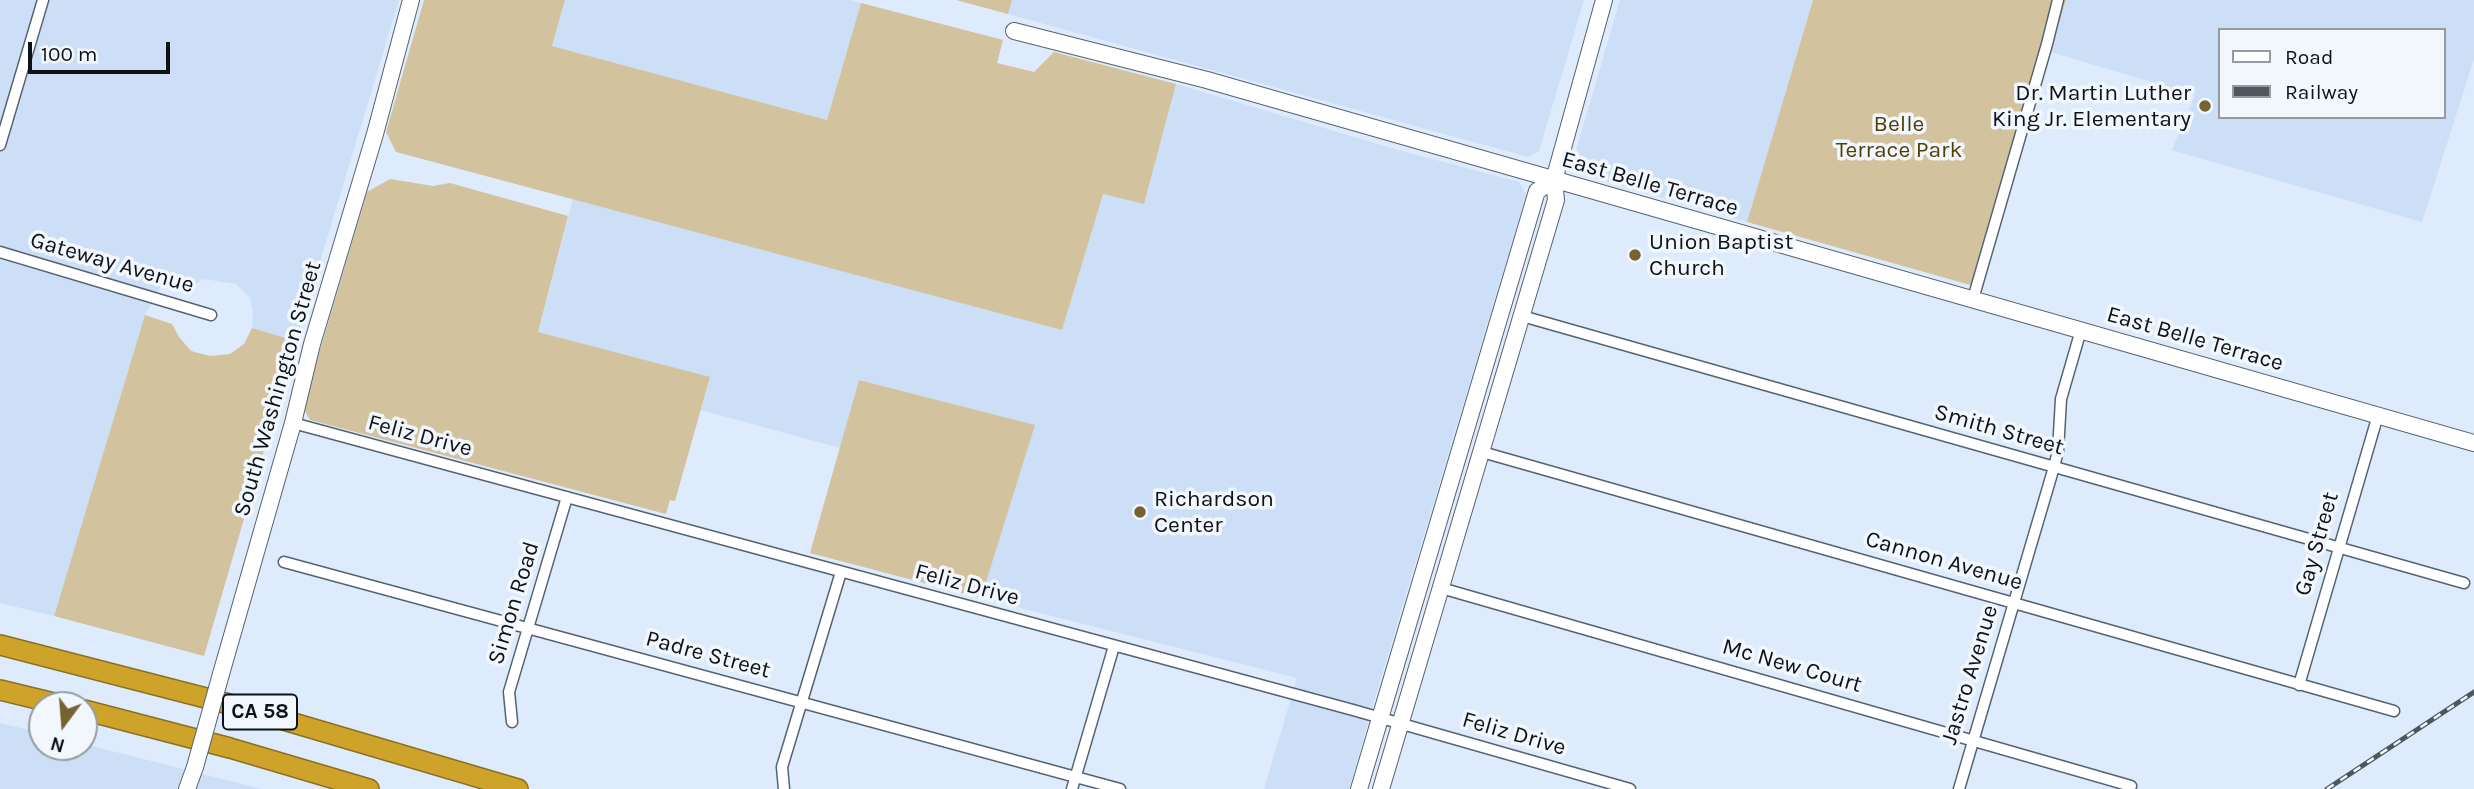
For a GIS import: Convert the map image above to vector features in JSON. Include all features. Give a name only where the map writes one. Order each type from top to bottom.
[{"type":"highway","name":"CA 58","points":[[0,645],[229,704],[517,789]]},
{"type":"highway","points":[[0,690],[28,697]]},
{"type":"highway","name":"CA 58","points":[[98,714],[230,748],[369,789]]},
{"type":"street","points":[[0,145],[43,0]]},
{"type":"street","name":"South Washington Street","points":[[187,789],[411,0]]},
{"type":"street","points":[[1381,789],[1556,200],[1554,180],[1604,0]]},
{"type":"street","points":[[1973,299],[2058,0]]},
{"type":"street","name":"East Belle Terrace","points":[[1014,31],[1207,80],[2474,443]]},
{"type":"street","points":[[1359,789],[1536,191],[1554,180]]},
{"type":"street","name":"Gateway Avenue","points":[[0,252],[211,314]]},
{"type":"street","name":"Smith Street","points":[[1522,317],[2465,583]]},
{"type":"street","name":"Jastro Avenue","points":[[1958,789],[2054,467],[2058,451],[2061,399],[2081,330]]},
{"type":"street","points":[[1467,502],[1479,421],[1474,405]]},
{"type":"street","name":"Gay Street","points":[[2299,685],[2378,415]]},
{"type":"street","name":"Feliz Drive","points":[[293,423],[1380,718],[1630,789]]},
{"type":"street","name":"Cannon Avenue","points":[[1482,452],[2394,711]]},
{"type":"street","name":"Simon Road","points":[[512,722],[509,692],[567,497]]},
{"type":"street","name":"Padre Street","points":[[284,562],[1120,789]]},
{"type":"street","points":[[784,789],[782,767],[841,572]]},
{"type":"street","name":"Mc New Court","points":[[1441,588],[2132,786]]},
{"type":"street","points":[[1072,789],[1114,646]]},
{"type":"shaded area","points":[[0,0],[399,0],[296,341],[252,328],[250,298],[236,284],[204,279],[183,291],[162,284],[145,315],[54,616],[0,603]]},
{"type":"shaded area","points":[[565,0],[851,0],[861,3],[827,120],[552,46]]},
{"type":"shaded area","points":[[1012,0],[1584,0],[1539,151],[1528,157],[1008,14]]},
{"type":"shaded area","points":[[1620,0],[1813,0],[1747,222],[1570,171]]},
{"type":"shaded area","name":"Dr. Martin Luther King Jr. Elementary","points":[[2066,0],[2474,0],[2474,59],[2422,222],[2172,150],[2195,95],[2051,52]]},
{"type":"shaded area","points":[[1176,84],[1398,150],[1519,182],[1526,195],[1349,789],[1264,789],[1297,678],[981,598],[1034,425],[859,380],[840,448],[701,410],[710,378],[538,332],[573,199],[981,306],[1104,194],[1144,204]]},
{"type":"shaded area","points":[[0,723],[28,730],[28,761],[98,761],[98,748],[262,789],[0,789]]},
{"type":"green space","points":[[424,0],[565,0],[552,46],[827,120],[861,3],[1003,40],[997,63],[1034,72],[1054,52],[1176,84],[1144,204],[1103,194],[1062,330],[396,152],[386,132]]},
{"type":"green space","points":[[956,0],[1012,0],[1008,14]]},
{"type":"green space","name":"Belle Terrace Park","points":[[1813,0],[2066,0],[1981,288],[1747,222]]},
{"type":"green space","points":[[390,179],[433,186],[450,183],[568,216],[538,332],[710,377],[675,501],[670,500],[666,514],[310,420],[303,407],[367,192]]},
{"type":"green space","points":[[145,315],[172,324],[191,351],[210,356],[230,354],[244,344],[252,328],[296,341],[204,656],[54,616]]},
{"type":"green space","points":[[859,380],[1035,425],[981,598],[810,553]]},
{"type":"railway","points":[[2327,789],[2474,692]]},
{"type":"place","name":"Dr. Martin Luther King Jr. Elementary","points":[[2205,106]]},
{"type":"place","name":"Union Baptist Church","points":[[1635,255]]},
{"type":"place","name":"Richardson Center","points":[[1140,512]]}]
